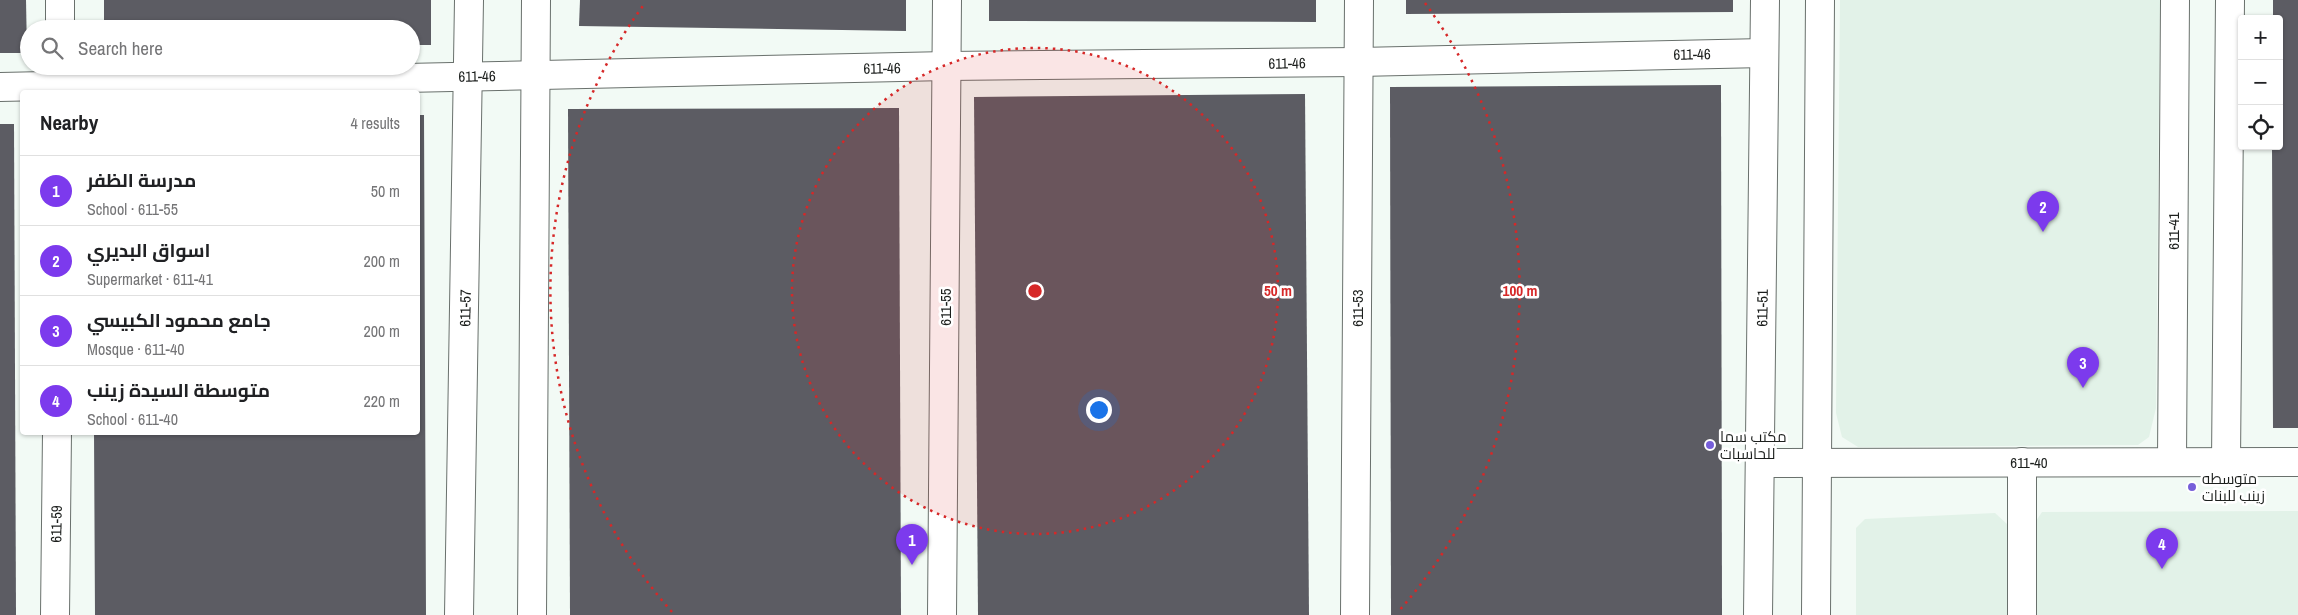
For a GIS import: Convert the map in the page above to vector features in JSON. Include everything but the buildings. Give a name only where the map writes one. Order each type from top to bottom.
[{"type":"street","points":[[60,0],[60,20]]},
{"type":"street","name":"611-57","points":[[459,615],[469,0]]},
{"type":"street","points":[[532,615],[536,0]]},
{"type":"street","name":"611-55","points":[[942,615],[947,0]]},
{"type":"street","name":"611-53","points":[[1355,615],[1359,0]]},
{"type":"street","name":"611-51","points":[[1758,615],[1765,0]]},
{"type":"street","points":[[1816,615],[1820,0]]},
{"type":"street","name":"611-41","points":[[2172,462],[2175,0]]},
{"type":"street","points":[[2226,462],[2230,0]]},
{"type":"street","name":"611-46","points":[[0,87],[60,82],[947,66],[1359,62],[1764,53]]},
{"type":"street","name":"611-59","points":[[55,615],[57,435]]},
{"type":"street","points":[[2022,462],[2022,615]]},
{"type":"street","name":"611-40","points":[[1760,463],[2298,462]]},
{"type":"shaded area","points":[[1840,0],[2160,0],[2156,408],[2149,437],[2138,445],[1858,447],[1842,437],[1836,413]]},
{"type":"shaded area","points":[[2298,511],[2298,615],[2035,615],[2034,524],[2042,512]]},
{"type":"shaded area","points":[[1995,513],[2008,525],[2008,615],[1856,615],[1856,528],[1865,519]]},
{"type":"place","name":"اسواق البديري","points":[[2043,232]]},
{"type":"place","name":"جامع محمود الكبيسي","points":[[2083,388]]},
{"type":"place","name":"مكتب سما للحاسبات","points":[[1710,445]]},
{"type":"place","name":"متوسطه زينب للبنات","points":[[2192,487]]},
{"type":"place","name":"مدرسة الظفر","points":[[912,565]]},
{"type":"place","name":"متوسطة السيدة زينب","points":[[2162,569]]}]
